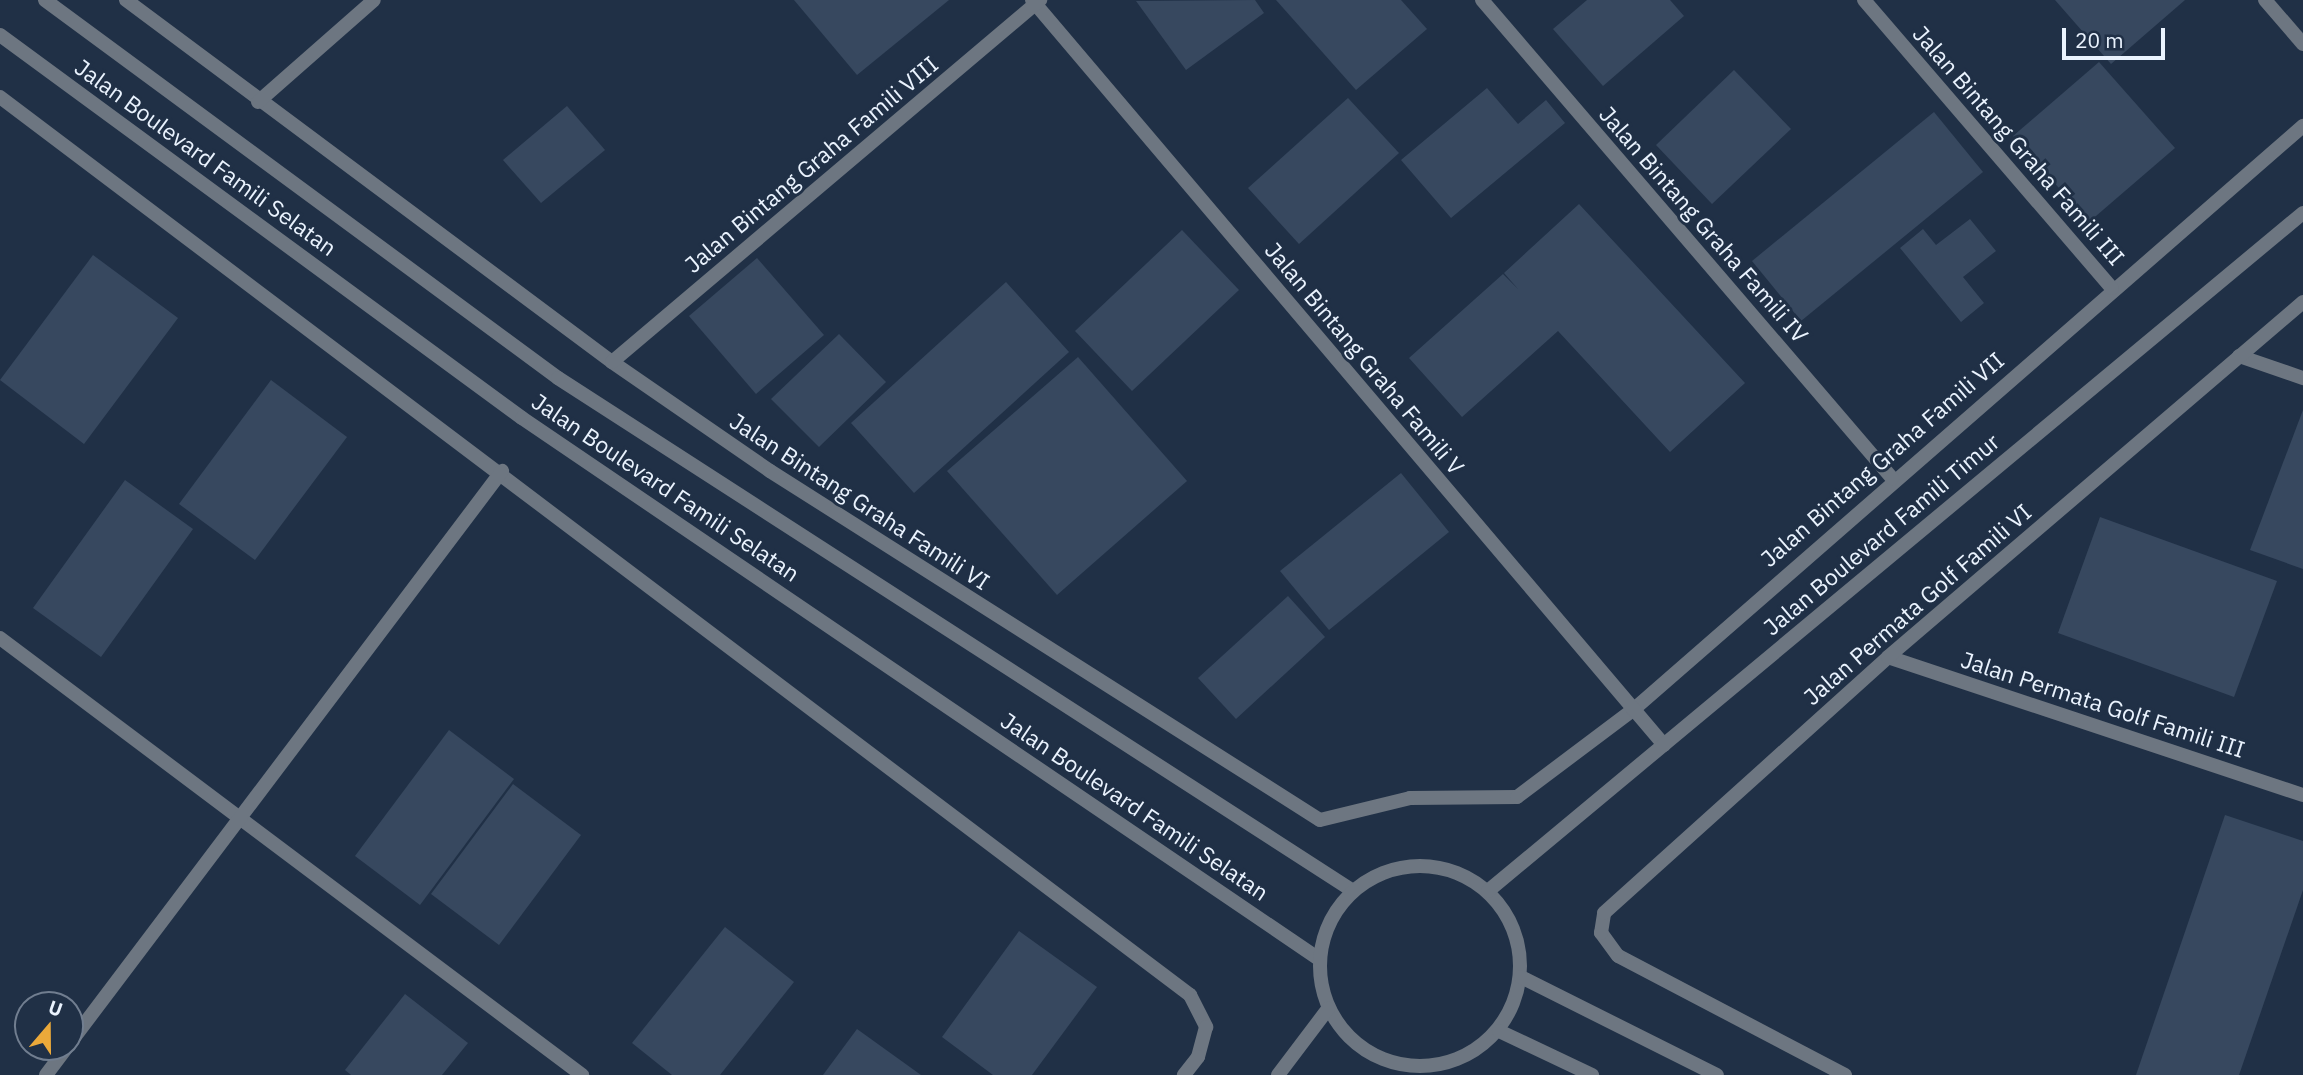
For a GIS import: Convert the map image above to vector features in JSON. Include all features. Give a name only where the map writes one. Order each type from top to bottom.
[{"type":"street","name":"Jalan Boulevard Famili Selatan","points":[[45,0],[558,378],[1353,891]]},
{"type":"street","name":"Jalan Bintang Graha Famili VI","points":[[126,0],[258,102],[612,362],[1301,813],[1336,818],[1410,798],[1479,801]]},
{"type":"street","points":[[258,102],[373,0]]},
{"type":"street","name":"Jalan Bintang Graha Famili IV","points":[[1482,0],[1892,478]]},
{"type":"street","name":"Jalan Bintang Graha Famili III","points":[[1864,0],[2112,288]]},
{"type":"street","points":[[2265,0],[2303,44]]},
{"type":"street","name":"Jalan Bintang Graha Famili VIII","points":[[612,362],[1036,1]]},
{"type":"street","name":"Jalan Bintang Graha Famili V","points":[[1036,1],[1664,745]]},
{"type":"street","name":"Jalan Boulevard Famili Selatan","points":[[0,35],[522,418],[1319,959]]},
{"type":"street","points":[[0,97],[502,471],[1190,995],[1206,1027],[1198,1057],[1184,1075]]},
{"type":"street","name":"Jalan Bintang Graha Famili VII","points":[[1479,801],[1517,797],[1633,710],[1892,478],[2303,125]]},
{"type":"street","name":"Jalan Boulevard Famili Timur","points":[[1488,891],[2303,213]]},
{"type":"street","name":"Jalan Permata Golf Famili VI","points":[[1845,1075],[1618,956],[1601,933],[1604,913],[1888,657],[2303,302]]},
{"type":"street","points":[[2239,356],[2303,379]]},
{"type":"street","points":[[84,1025],[502,471]]},
{"type":"street","points":[[0,638],[582,1075]]},
{"type":"street","name":"Jalan Permata Golf Famili III","points":[[1888,657],[2303,795]]},
{"type":"street","points":[[1420,866],[1456,872],[1488,891],[1515,930],[1521,977],[1499,1031],[1457,1061],[1408,1067],[1360,1048],[1328,1009],[1319,959],[1336,910],[1353,891],[1384,872],[1420,866]]},
{"type":"street","points":[[1521,977],[1717,1075]]},
{"type":"street","points":[[1278,1075],[1328,1009]]},
{"type":"street","points":[[1499,1031],[1592,1075]]},
{"type":"street","points":[[46,1075],[57,1061]]},
{"type":"building","points":[[794,0],[949,0],[857,75]]},
{"type":"building","points":[[1255,0],[1264,13],[1186,70],[1136,1]]},
{"type":"building","points":[[1276,0],[1401,0],[1427,29],[1356,90]]},
{"type":"building","points":[[1587,0],[1670,0],[1684,16],[1603,86],[1553,29]]},
{"type":"building","points":[[2055,0],[2185,0],[2111,64]]},
{"type":"building","points":[[2099,62],[2175,148],[2089,222],[2013,136]]},
{"type":"building","points":[[1734,70],[1791,129],[1712,204],[1656,145]]},
{"type":"building","points":[[1487,88],[1518,124],[1546,100],[1565,123],[1451,218],[1401,160]]},
{"type":"building","points":[[1348,98],[1399,153],[1299,244],[1248,188]]},
{"type":"building","points":[[567,106],[605,150],[541,203],[503,160]]},
{"type":"building","points":[[1934,112],[1983,172],[1801,321],[1752,261]]},
{"type":"building","points":[[1579,204],[1745,383],[1670,452],[1558,331],[1462,417],[1409,358],[1503,274],[1518,289],[1504,273]]},
{"type":"building","points":[[1970,219],[1996,251],[1963,277],[1984,303],[1961,322],[1900,248],[1923,229],[1936,245]]},
{"type":"building","points":[[1182,230],[1239,290],[1132,391],[1075,331]]},
{"type":"building","points":[[93,255],[178,318],[84,444],[0,380]]},
{"type":"building","points":[[757,258],[824,335],[756,394],[689,316]]},
{"type":"building","points":[[1006,282],[1069,352],[914,493],[851,423]]},
{"type":"building","points":[[839,334],[886,382],[819,447],[771,399]]},
{"type":"building","points":[[1078,357],[1187,481],[1057,595],[947,471]]},
{"type":"building","points":[[271,380],[347,437],[255,560],[179,504]]},
{"type":"building","points":[[2303,410],[2303,569],[2250,550]]},
{"type":"building","points":[[1401,473],[1449,532],[1329,630],[1280,571]]},
{"type":"building","points":[[125,480],[193,529],[101,657],[33,608]]},
{"type":"building","points":[[2100,517],[2277,581],[2234,697],[2058,633]]},
{"type":"building","points":[[1288,596],[1325,637],[1236,719],[1198,678]]},
{"type":"building","points":[[449,730],[514,779],[420,905],[355,856]]},
{"type":"building","points":[[513,784],[581,835],[499,945],[431,894]]},
{"type":"building","points":[[2225,815],[2303,841],[2303,890],[2239,1075],[2136,1075]]},
{"type":"building","points":[[725,927],[794,982],[720,1075],[672,1075],[632,1043]]},
{"type":"building","points":[[1019,931],[1097,987],[1032,1075],[993,1075],[942,1037]]},
{"type":"building","points":[[405,994],[468,1043],[442,1075],[351,1075],[345,1070]]},
{"type":"building","points":[[857,1029],[921,1075],[823,1075]]}]
